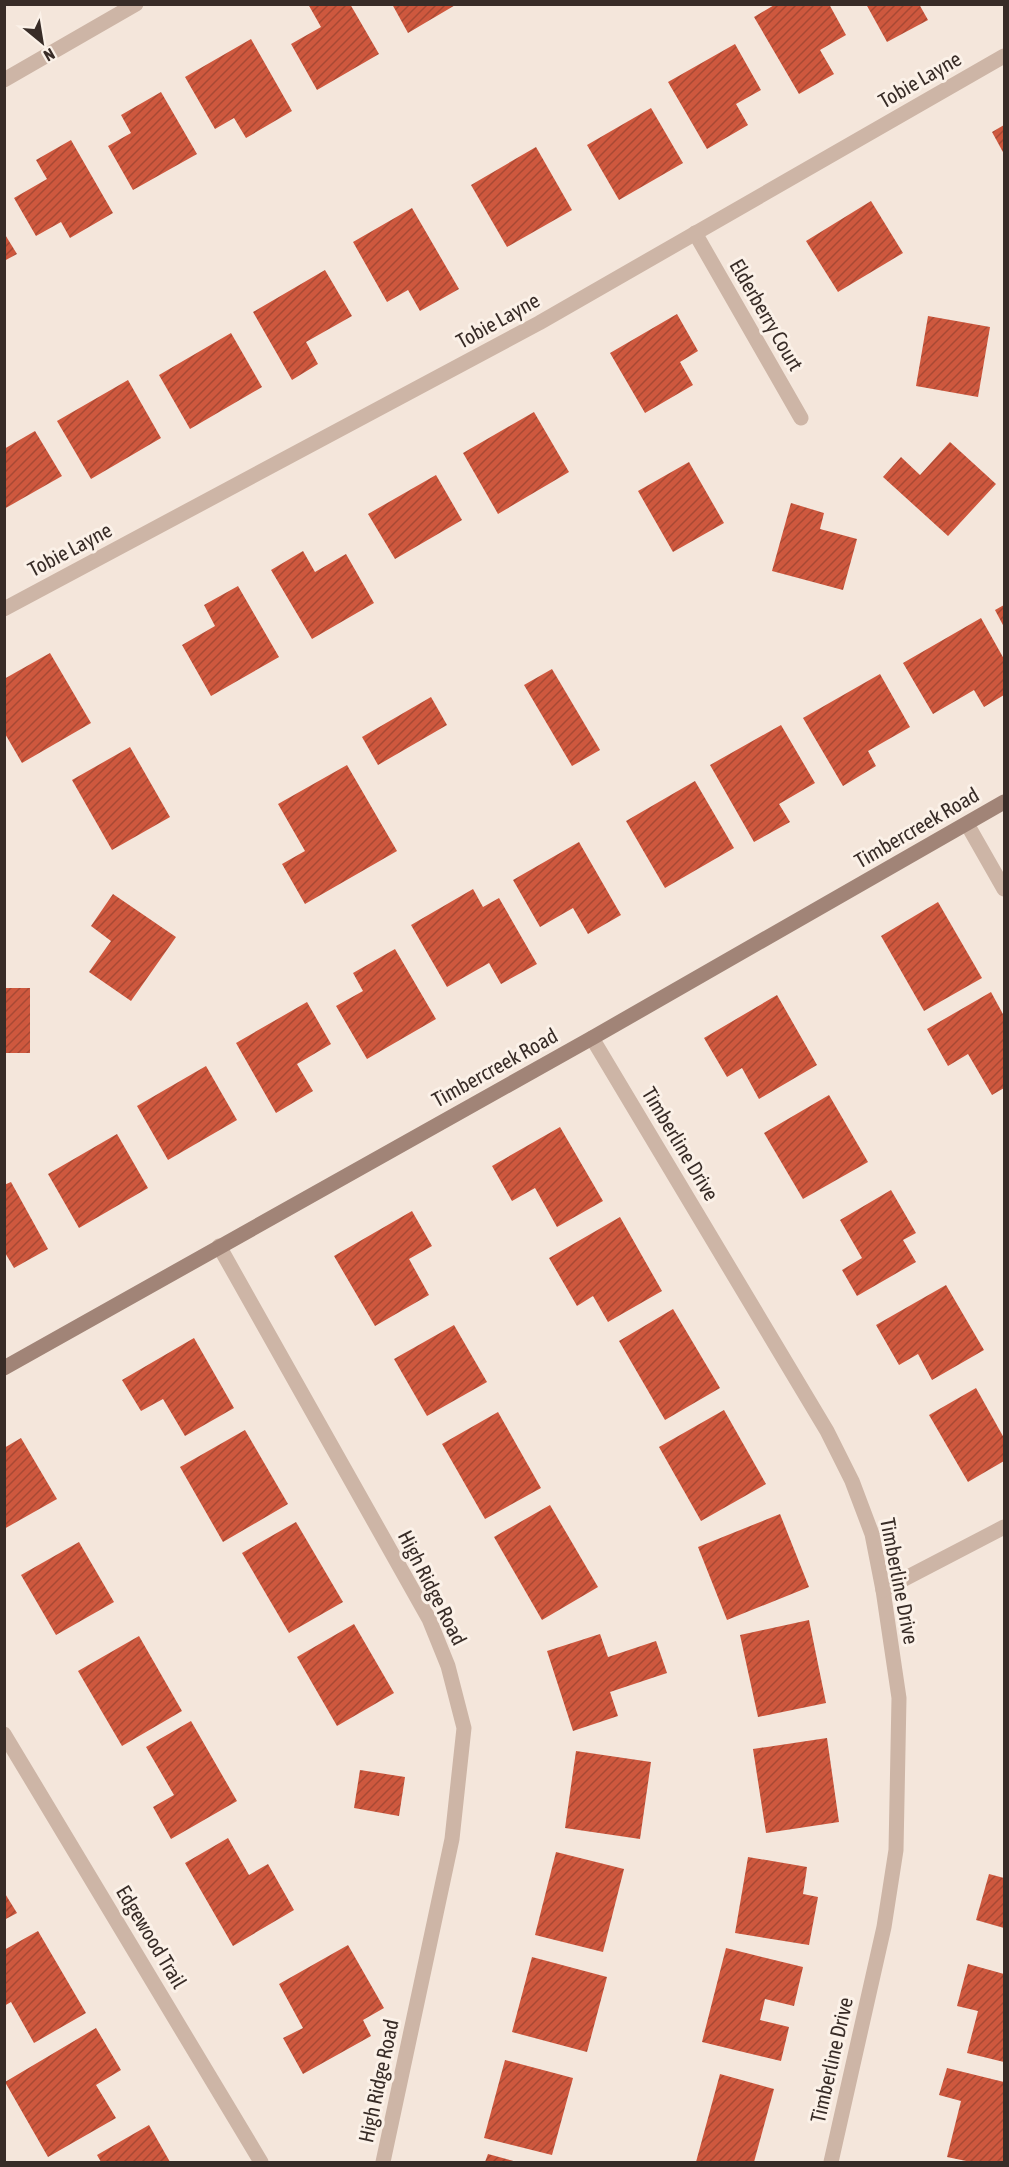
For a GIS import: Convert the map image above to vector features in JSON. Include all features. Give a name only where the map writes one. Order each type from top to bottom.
[{"type":"street","points":[[4,80],[136,4]]},
{"type":"street","name":"Tobie Layne","points":[[4,609],[539,323],[1005,56]]},
{"type":"street","name":"Elderberry Court","points":[[695,233],[801,418]]},
{"type":"street","name":"Timbercreek Road","points":[[4,1368],[592,1038],[1005,802]]},
{"type":"street","points":[[967,825],[1005,889]]},
{"type":"street","name":"Timberline Drive","points":[[592,1038],[827,1431],[852,1481],[872,1533],[883,1590],[898,1698],[896,1850],[884,1927],[831,2163]]},
{"type":"street","name":"High Ridge Road","points":[[219,1246],[429,1619],[448,1666],[464,1728],[452,1839],[383,2163]]},
{"type":"street","points":[[883,1590],[1005,1527]]},
{"type":"street","name":"Edgewood Trail","points":[[4,1734],[261,2163]]},
{"type":"building","points":[[308,4],[350,4],[379,54],[317,90],[291,44],[321,27]]},
{"type":"building","points":[[392,4],[457,4],[408,33]]},
{"type":"building","points":[[776,4],[829,4],[846,35],[820,50],[834,74],[799,94],[754,17]]},
{"type":"building","points":[[866,4],[919,4],[928,20],[887,42]]},
{"type":"building","points":[[251,39],[292,111],[246,138],[234,118],[215,129],[185,77]]},
{"type":"building","points":[[735,44],[761,90],[736,104],[748,125],[707,149],[668,82]]},
{"type":"building","points":[[161,92],[197,154],[133,190],[108,146],[131,133],[121,115]]},
{"type":"building","points":[[651,108],[683,163],[619,200],[587,145]]},
{"type":"building","points":[[1004,125],[1004,154],[992,132]]},
{"type":"building","points":[[71,140],[113,213],[70,238],[61,222],[36,236],[14,198],[47,179],[36,160]]},
{"type":"building","points":[[536,147],[572,210],[507,247],[471,185]]},
{"type":"building","points":[[871,201],[903,253],[838,292],[806,241]]},
{"type":"building","points":[[412,208],[459,289],[420,311],[408,290],[387,302],[353,242]]},
{"type":"building","points":[[4,233],[17,254],[4,261]]},
{"type":"building","points":[[325,270],[352,316],[306,342],[318,364],[292,380],[253,312]]},
{"type":"building","points":[[677,314],[698,351],[680,362],[693,385],[645,413],[610,353]]},
{"type":"building","points":[[928,316],[990,327],[978,397],[916,386]]},
{"type":"building","points":[[231,333],[262,387],[190,429],[159,375]]},
{"type":"building","points":[[128,380],[161,438],[91,479],[57,421]]},
{"type":"building","points":[[534,412],[569,472],[498,514],[463,453]]},
{"type":"building","points":[[35,431],[62,476],[4,509],[4,449]]},
{"type":"building","points":[[950,442],[996,484],[948,536],[883,477],[901,457],[920,475]]},
{"type":"building","points":[[689,462],[724,523],[673,552],[638,491]]},
{"type":"building","points":[[436,475],[462,520],[395,559],[368,514]]},
{"type":"building","points":[[791,503],[824,513],[820,529],[857,539],[843,590],[772,571]]},
{"type":"building","points":[[303,551],[315,572],[346,554],[374,603],[312,639],[271,570]]},
{"type":"building","points":[[238,586],[279,657],[211,696],[182,645],[215,626],[204,605]]},
{"type":"building","points":[[1004,605],[1004,627],[995,610]]},
{"type":"building","points":[[981,618],[1004,659],[1004,695],[984,707],[974,690],[933,714],[903,663]]},
{"type":"building","points":[[50,653],[91,723],[22,763],[4,732],[4,679]]},
{"type":"building","points":[[552,669],[600,750],[572,766],[524,685]]},
{"type":"building","points":[[880,674],[910,727],[868,751],[876,766],[843,786],[803,718]]},
{"type":"building","points":[[431,697],[447,725],[378,765],[362,737]]},
{"type":"building","points":[[781,725],[815,783],[779,804],[790,822],[754,842],[710,765]]},
{"type":"building","points":[[130,747],[170,817],[112,850],[72,780]]},
{"type":"building","points":[[347,765],[397,851],[305,904],[282,864],[305,851],[278,804]]},
{"type":"building","points":[[695,781],[734,848],[665,888],[626,821]]},
{"type":"building","points":[[579,842],[621,915],[588,934],[573,908],[540,927],[513,880]]},
{"type":"building","points":[[473,889],[483,907],[499,898],[537,964],[501,984],[489,963],[447,987],[411,925]]},
{"type":"building","points":[[113,894],[176,937],[131,1001],[89,972],[111,941],[91,926]]},
{"type":"building","points":[[938,902],[982,978],[924,1011],[881,936]]},
{"type":"building","points":[[395,949],[436,1019],[367,1059],[336,1006],[363,991],[353,973]]},
{"type":"building","points":[[4,988],[30,988],[30,1053],[4,1053]]},
{"type":"building","points":[[991,992],[1004,1016],[1004,1088],[992,1095],[968,1054],[948,1066],[927,1029]]},
{"type":"building","points":[[777,995],[817,1065],[759,1099],[742,1068],[727,1077],[704,1038]]},
{"type":"building","points":[[307,1002],[331,1044],[297,1064],[313,1091],[276,1113],[236,1043]]},
{"type":"building","points":[[206,1066],[237,1120],[168,1160],[137,1106]]},
{"type":"building","points":[[829,1095],[868,1162],[803,1199],[764,1133]]},
{"type":"building","points":[[560,1127],[603,1201],[557,1227],[535,1188],[512,1201],[492,1166]]},
{"type":"building","points":[[117,1134],[148,1188],[79,1228],[48,1174]]},
{"type":"building","points":[[11,1182],[48,1249],[14,1268],[4,1251],[4,1185]]},
{"type":"building","points":[[891,1190],[916,1233],[903,1240],[916,1262],[857,1296],[842,1270],[862,1258],[840,1220]]},
{"type":"building","points":[[412,1211],[432,1246],[409,1259],[429,1295],[375,1326],[334,1256]]},
{"type":"building","points":[[620,1217],[662,1291],[608,1322],[593,1296],[577,1306],[549,1258]]},
{"type":"building","points":[[946,1285],[984,1350],[932,1380],[918,1354],[899,1365],[876,1325]]},
{"type":"building","points":[[673,1309],[720,1388],[665,1420],[619,1341]]},
{"type":"building","points":[[454,1325],[487,1382],[427,1416],[394,1359]]},
{"type":"building","points":[[194,1338],[234,1408],[185,1436],[163,1399],[141,1411],[122,1380]]},
{"type":"building","points":[[976,1388],[1004,1438],[1004,1461],[968,1482],[929,1415]]},
{"type":"building","points":[[724,1410],[766,1484],[701,1521],[659,1447]]},
{"type":"building","points":[[498,1412],[541,1488],[485,1519],[442,1444]]},
{"type":"building","points":[[245,1430],[288,1504],[223,1542],[180,1467]]},
{"type":"building","points":[[21,1438],[57,1499],[4,1529],[4,1448]]},
{"type":"building","points":[[550,1505],[598,1587],[542,1620],[494,1537]]},
{"type":"building","points":[[780,1514],[809,1587],[727,1620],[698,1547]]},
{"type":"building","points":[[296,1522],[343,1602],[289,1633],[242,1553]]},
{"type":"building","points":[[79,1542],[114,1602],[56,1635],[21,1575]]},
{"type":"building","points":[[809,1620],[826,1703],[758,1717],[740,1635]]},
{"type":"building","points":[[354,1624],[394,1693],[337,1726],[297,1657]]},
{"type":"building","points":[[600,1634],[608,1657],[656,1641],[667,1673],[610,1692],[618,1716],[573,1731],[547,1651]]},
{"type":"building","points":[[139,1636],[182,1711],[122,1746],[78,1671]]},
{"type":"building","points":[[191,1721],[237,1801],[171,1839],[153,1807],[174,1795],[146,1747]]},
{"type":"building","points":[[827,1738],[839,1822],[766,1833],[753,1749]]},
{"type":"building","points":[[576,1751],[651,1762],[640,1839],[565,1828]]},
{"type":"building","points":[[360,1770],[405,1777],[399,1816],[354,1808]]},
{"type":"building","points":[[228,1838],[249,1875],[268,1864],[294,1910],[233,1946],[185,1863]]},
{"type":"building","points":[[556,1852],[624,1869],[603,1952],[535,1935]]},
{"type":"building","points":[[748,1857],[807,1867],[803,1894],[818,1897],[809,1945],[735,1933]]},
{"type":"building","points":[[989,1874],[1004,1878],[1004,1928],[976,1920]]},
{"type":"building","points":[[4,1892],[17,1913],[4,1920]]},
{"type":"building","points":[[38,1931],[86,2013],[34,2043],[11,2002],[4,2006],[4,1950]]},
{"type":"building","points":[[348,1945],[384,2008],[363,2020],[371,2036],[303,2074],[283,2038],[303,2028],[279,1984]]},
{"type":"building","points":[[726,1948],[803,1967],[794,2006],[765,1999],[760,2020],[789,2027],[781,2061],[702,2042]]},
{"type":"building","points":[[532,1957],[607,1977],[587,2052],[512,2032]]},
{"type":"building","points":[[968,1964],[1004,1974],[1004,2062],[967,2053],[978,2011],[957,2006]]},
{"type":"building","points":[[96,2028],[121,2070],[96,2085],[116,2118],[48,2157],[5,2082]]},
{"type":"building","points":[[505,2060],[573,2078],[552,2155],[484,2138]]},
{"type":"building","points":[[947,2068],[1004,2082],[1004,2162],[971,2162],[947,2157],[961,2101],[939,2095]]},
{"type":"building","points":[[720,2074],[774,2089],[754,2162],[696,2162]]},
{"type":"building","points":[[149,2125],[170,2162],[101,2162],[97,2155]]},
{"type":"building","points":[[488,2154],[517,2162],[485,2162]]}]
